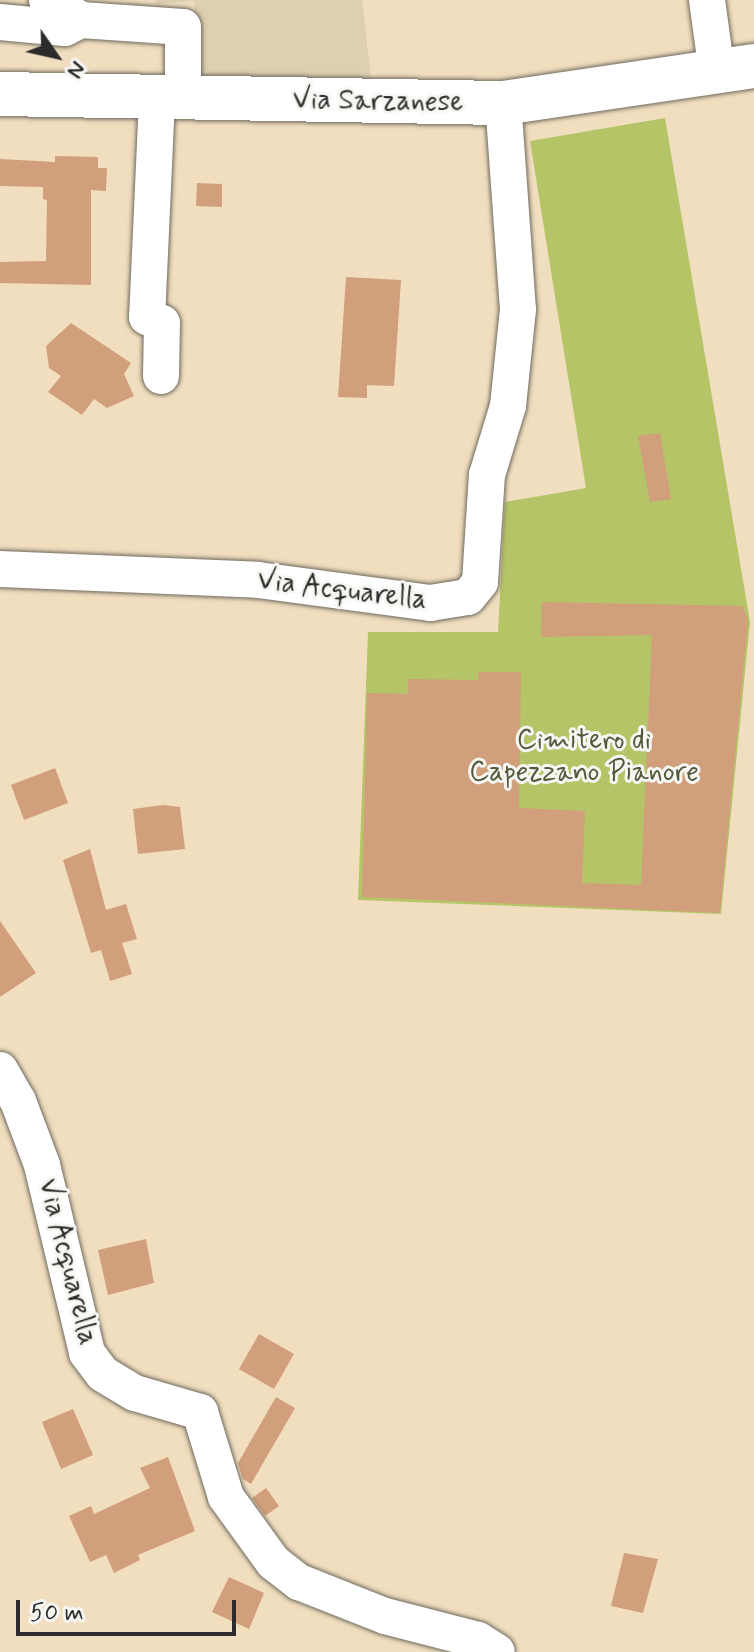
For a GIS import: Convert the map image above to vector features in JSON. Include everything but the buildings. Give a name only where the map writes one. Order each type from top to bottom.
[{"type":"main road","name":"Via Sarzanese","points":[[0,94],[503,103],[736,70]]},
{"type":"street","points":[[707,0],[736,70]]},
{"type":"street","points":[[29,11],[81,20],[183,27],[170,99],[147,317],[162,323],[161,376]]},
{"type":"street","name":"Via Acquarella","points":[[0,569],[258,580],[430,603],[468,597],[480,582],[487,475],[508,406],[518,310],[503,103]]},
{"type":"street","name":"Via Acquarella","points":[[0,1070],[18,1101],[42,1165],[87,1353],[103,1374],[135,1393],[200,1412],[226,1497],[273,1562],[299,1582],[385,1616],[478,1640],[497,1652]]},
{"type":"shaded area","points":[[156,0],[362,0],[371,79],[200,80],[194,1],[155,4]]},
{"type":"green space","name":"Cimitero di Capezzano Pianore","points":[[665,118],[750,622],[721,914],[358,900],[368,632],[498,632],[505,502],[586,488],[530,141]]}]
